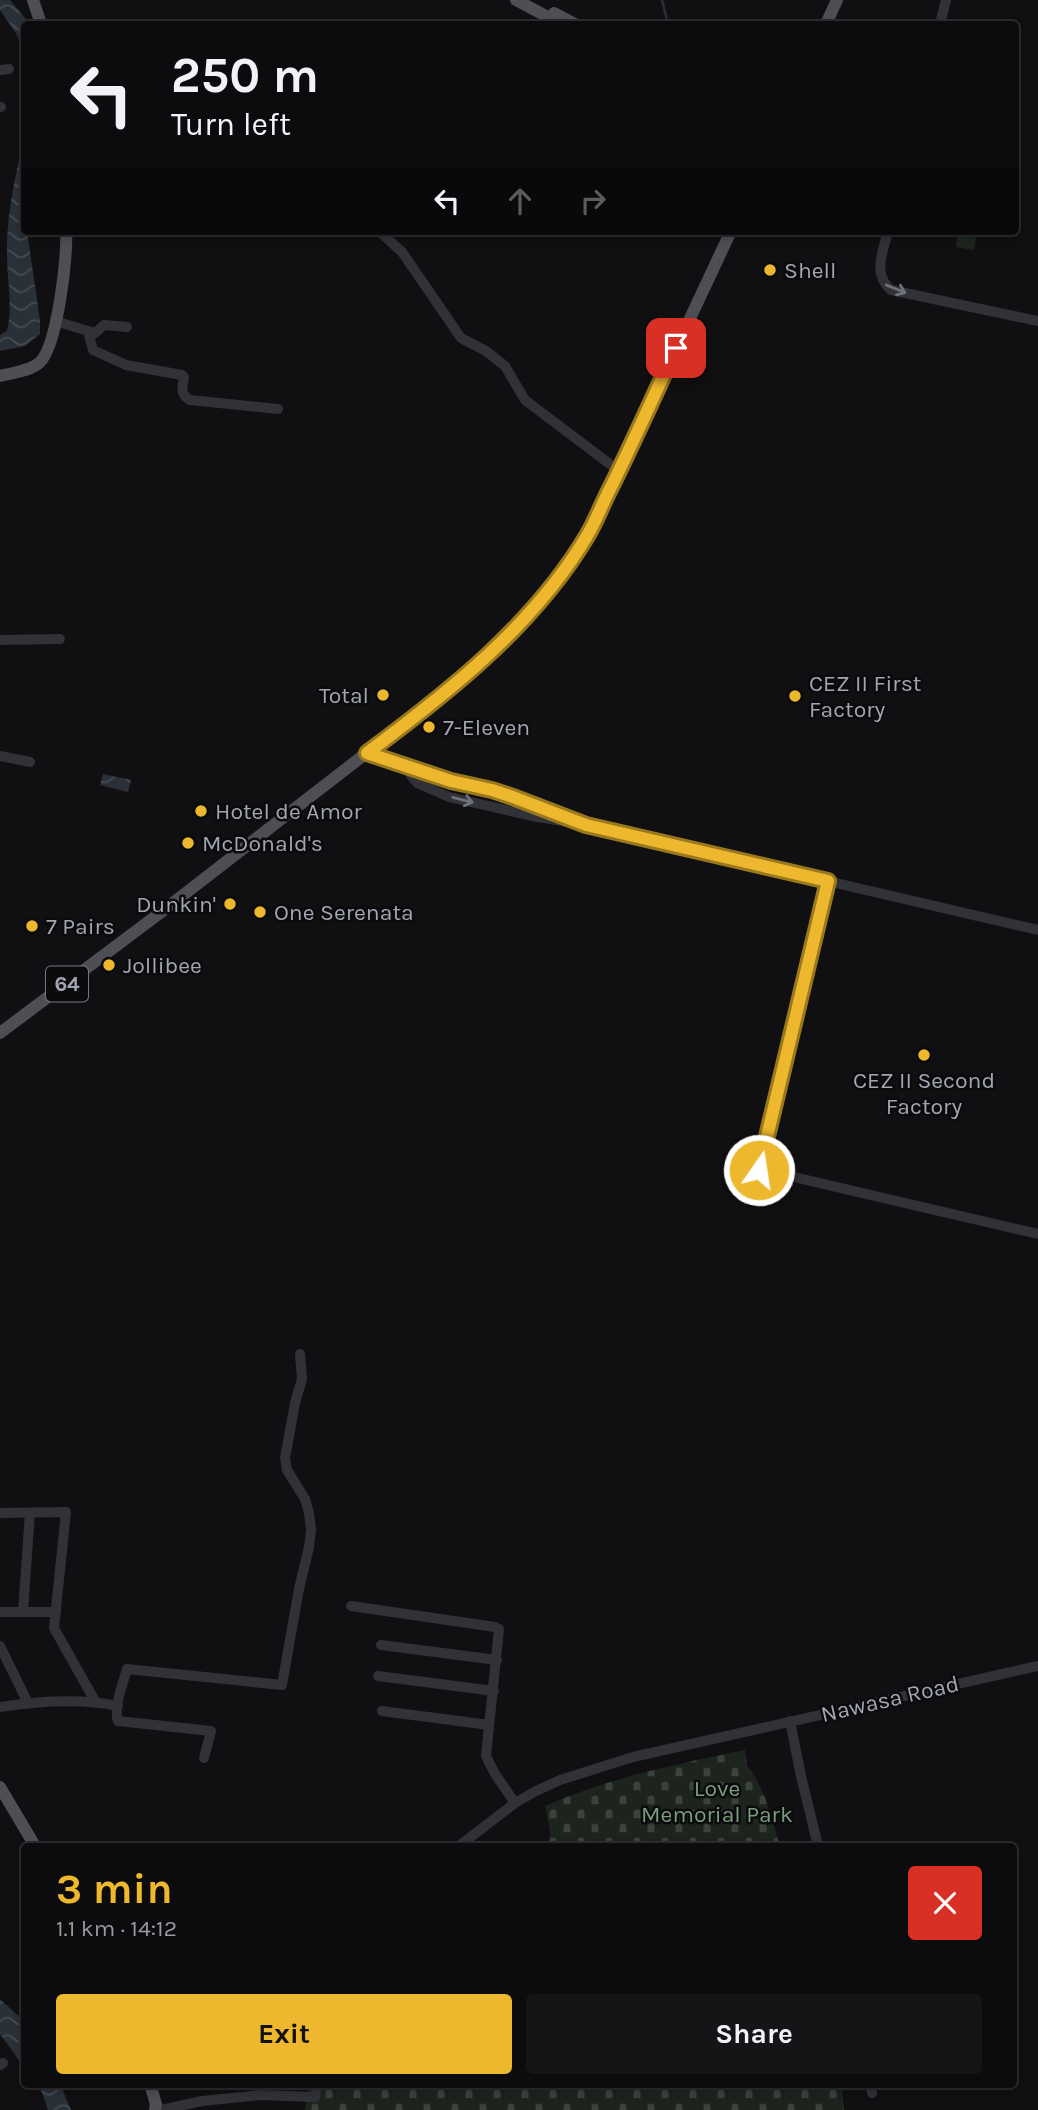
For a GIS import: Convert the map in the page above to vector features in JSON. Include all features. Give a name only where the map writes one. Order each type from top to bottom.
[{"type":"main road","points":[[33,0],[40,21]]},
{"type":"main road","points":[[516,0],[555,21]]},
{"type":"main road","points":[[531,0],[570,21]]},
{"type":"main road","points":[[826,21],[837,0]]},
{"type":"main road","points":[[0,376],[29,369],[40,363],[50,346],[66,254],[66,235]]},
{"type":"main road","name":"64","points":[[0,1035],[367,753],[471,669],[543,598],[589,534],[729,235]]},
{"type":"main road","points":[[0,1787],[33,1843]]},
{"type":"main road","points":[[151,2088],[155,2110]]},
{"type":"street","points":[[941,21],[946,0]]},
{"type":"street","points":[[383,235],[402,252],[461,338],[486,351],[505,366],[525,400],[619,471]]},
{"type":"street","points":[[887,235],[879,268],[882,280],[891,290],[1038,321]]},
{"type":"street","points":[[55,321],[95,333],[104,325],[127,327]]},
{"type":"street","points":[[88,331],[93,350],[114,360],[126,365],[182,375],[182,391],[190,400],[278,409]]},
{"type":"street","points":[[0,640],[60,639]]},
{"type":"street","points":[[367,753],[451,781],[492,790],[586,825]]},
{"type":"street","points":[[0,756],[30,762]]},
{"type":"street","points":[[402,764],[417,783],[449,797],[586,825],[1038,930]]},
{"type":"street","points":[[828,881],[759,1170],[1038,1234]]},
{"type":"street","points":[[204,1758],[211,1731],[120,1722],[116,1717],[118,1706],[127,1669],[282,1685],[311,1530],[305,1499],[286,1471],[285,1458],[302,1379],[300,1354]]},
{"type":"street","points":[[0,1513],[66,1512],[54,1628],[94,1701]]},
{"type":"street","points":[[23,1611],[30,1513]]},
{"type":"street","points":[[351,1606],[499,1629],[487,1760],[515,1803],[463,1843]]},
{"type":"street","points":[[0,1612],[55,1612]]},
{"type":"street","points":[[381,1644],[497,1660]]},
{"type":"street","points":[[0,1646],[28,1703]]},
{"type":"street","name":"Nawasa Road","points":[[515,1803],[560,1780],[633,1757],[1038,1666]]},
{"type":"street","points":[[378,1676],[494,1691]]},
{"type":"street","points":[[0,1707],[28,1703],[94,1701],[118,1706]]},
{"type":"street","points":[[382,1711],[489,1725]]},
{"type":"street","points":[[790,1721],[817,1843]]},
{"type":"street","points":[[161,2110],[202,2101],[260,2095],[315,2097],[316,2088]]},
{"type":"green space","points":[[958,235],[976,235],[974,250],[956,247]]},
{"type":"green space","name":"Love Memorial Park","points":[[745,1750],[747,1766],[765,1797],[779,1843],[549,1843],[550,1830],[545,1806],[593,1787],[668,1766]]},
{"type":"green space","points":[[320,2088],[841,2088],[844,2110],[305,2110],[308,2090],[319,2091]]},
{"type":"water","points":[[0,0],[10,0],[28,21],[21,21],[21,48],[17,35],[0,10]]},
{"type":"water","points":[[21,150],[21,235],[28,235],[40,334],[25,346],[0,351],[0,335],[7,331],[10,312],[7,255],[12,195]]},
{"type":"water","points":[[103,774],[131,780],[128,792],[100,785]]},
{"type":"water","points":[[0,1999],[21,2018],[21,2063],[0,2034]]},
{"type":"water","points":[[40,2088],[62,2088],[71,2110],[48,2110]]},
{"type":"waterway","points":[[662,0],[667,21]]},
{"type":"place","name":"Shell","points":[[770,270]]},
{"type":"place","name":"Total","points":[[383,695]]},
{"type":"place","name":"CEZ II First Factory","points":[[795,696]]},
{"type":"place","name":"7-Eleven","points":[[429,727]]},
{"type":"place","name":"Hotel de Amor","points":[[201,811]]},
{"type":"place","name":"McDonald's","points":[[188,843]]},
{"type":"place","name":"Dunkin'","points":[[230,904]]},
{"type":"place","name":"One Serenata","points":[[260,912]]},
{"type":"place","name":"7 Pairs","points":[[32,926]]},
{"type":"place","name":"Jollibee","points":[[109,965]]},
{"type":"place","name":"CEZ II Second Factory","points":[[924,1055]]},
{"type":"route","points":[[676,348],[589,534],[570,563],[543,598],[509,634],[444,693],[367,753],[451,781],[492,790],[535,804],[586,825],[828,881],[759,1170]]}]
